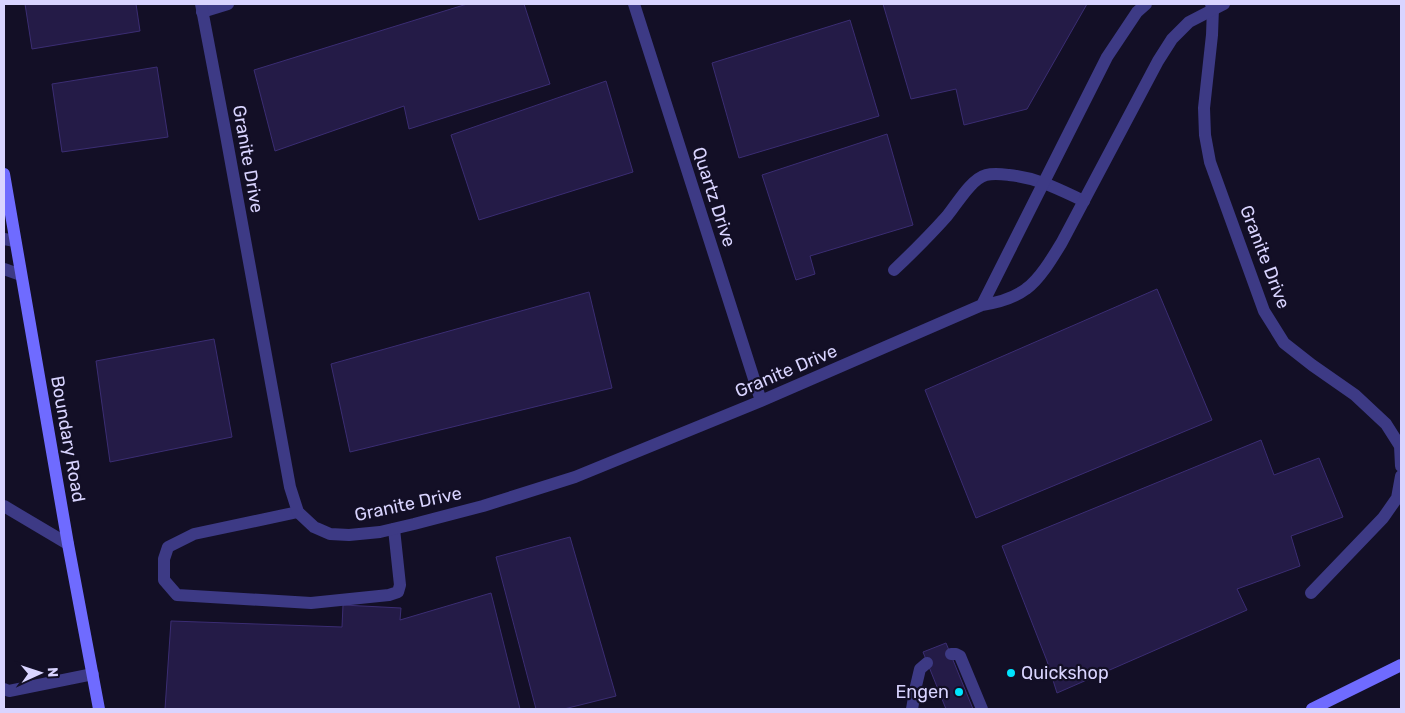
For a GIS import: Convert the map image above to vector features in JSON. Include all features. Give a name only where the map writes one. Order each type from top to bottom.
[{"type":"street","points":[[201,8],[228,4]]},
{"type":"street","name":"Quartz Drive","points":[[634,4],[761,401]]},
{"type":"street","points":[[982,305],[1107,57],[1137,12],[1146,4]]},
{"type":"street","name":"Granite Drive","points":[[201,8],[290,487],[298,512],[314,527],[330,534],[349,535],[394,529],[483,506],[575,477],[761,401],[982,305],[999,302],[1026,289],[1053,257],[1158,61],[1172,39],[1189,22],[1216,5]]},
{"type":"street","name":"Granite Drive","points":[[1216,5],[1204,108],[1205,135],[1210,162],[1264,311],[1284,343],[1355,395],[1386,424],[1400,446],[1401,466]]},
{"type":"street","points":[[894,270],[942,221],[972,184],[984,175],[995,173],[1024,176],[1044,182],[1084,202]]},
{"type":"street","name":"Boundary Road","points":[[4,174],[10,240],[21,275],[99,709]]},
{"type":"street","points":[[4,269],[21,275]]},
{"type":"street","points":[[1311,593],[1383,518],[1397,498],[1401,476]]},
{"type":"street","points":[[4,506],[68,544]]},
{"type":"street","points":[[298,512],[194,534],[168,547],[164,559],[164,580],[177,595],[310,603],[389,595],[398,592],[400,585],[394,529]]},
{"type":"street","points":[[951,654],[960,656],[982,709]]},
{"type":"street","points":[[912,709],[920,669],[927,663]]},
{"type":"street","points":[[1312,709],[1401,665]]},
{"type":"street","points":[[4,688],[9,691],[94,674]]},
{"type":"building","points":[[25,4],[136,4],[140,31],[32,49]]},
{"type":"building","points":[[467,4],[524,4],[550,84],[409,129],[404,106],[275,151],[254,70]]},
{"type":"building","points":[[883,4],[1087,4],[1027,109],[964,125],[956,89],[911,99]]},
{"type":"building","points":[[850,20],[879,116],[739,158],[712,63]]},
{"type":"building","points":[[157,67],[168,137],[62,152],[52,84]]},
{"type":"building","points":[[606,81],[633,172],[479,220],[451,135]]},
{"type":"building","points":[[887,134],[913,225],[810,256],[815,274],[796,280],[762,175]]},
{"type":"building","points":[[1157,289],[1212,420],[976,518],[925,390]]},
{"type":"building","points":[[589,292],[612,388],[350,452],[331,364]]},
{"type":"building","points":[[214,339],[232,437],[110,462],[96,361]]},
{"type":"building","points":[[1261,440],[1274,475],[1319,458],[1343,517],[1291,536],[1300,566],[1237,589],[1247,610],[1057,693],[1047,661],[1002,546]]},
{"type":"building","points":[[570,537],[616,696],[564,709],[536,709],[496,557]]},
{"type":"building","points":[[491,593],[520,709],[165,709],[171,621],[342,627],[343,605],[401,608],[400,620]]},
{"type":"building","points":[[946,643],[973,709],[946,709],[923,652]]},
{"type":"place","name":"Quickshop","points":[[1011,673]]},
{"type":"place","name":"Engen","points":[[959,692]]}]
